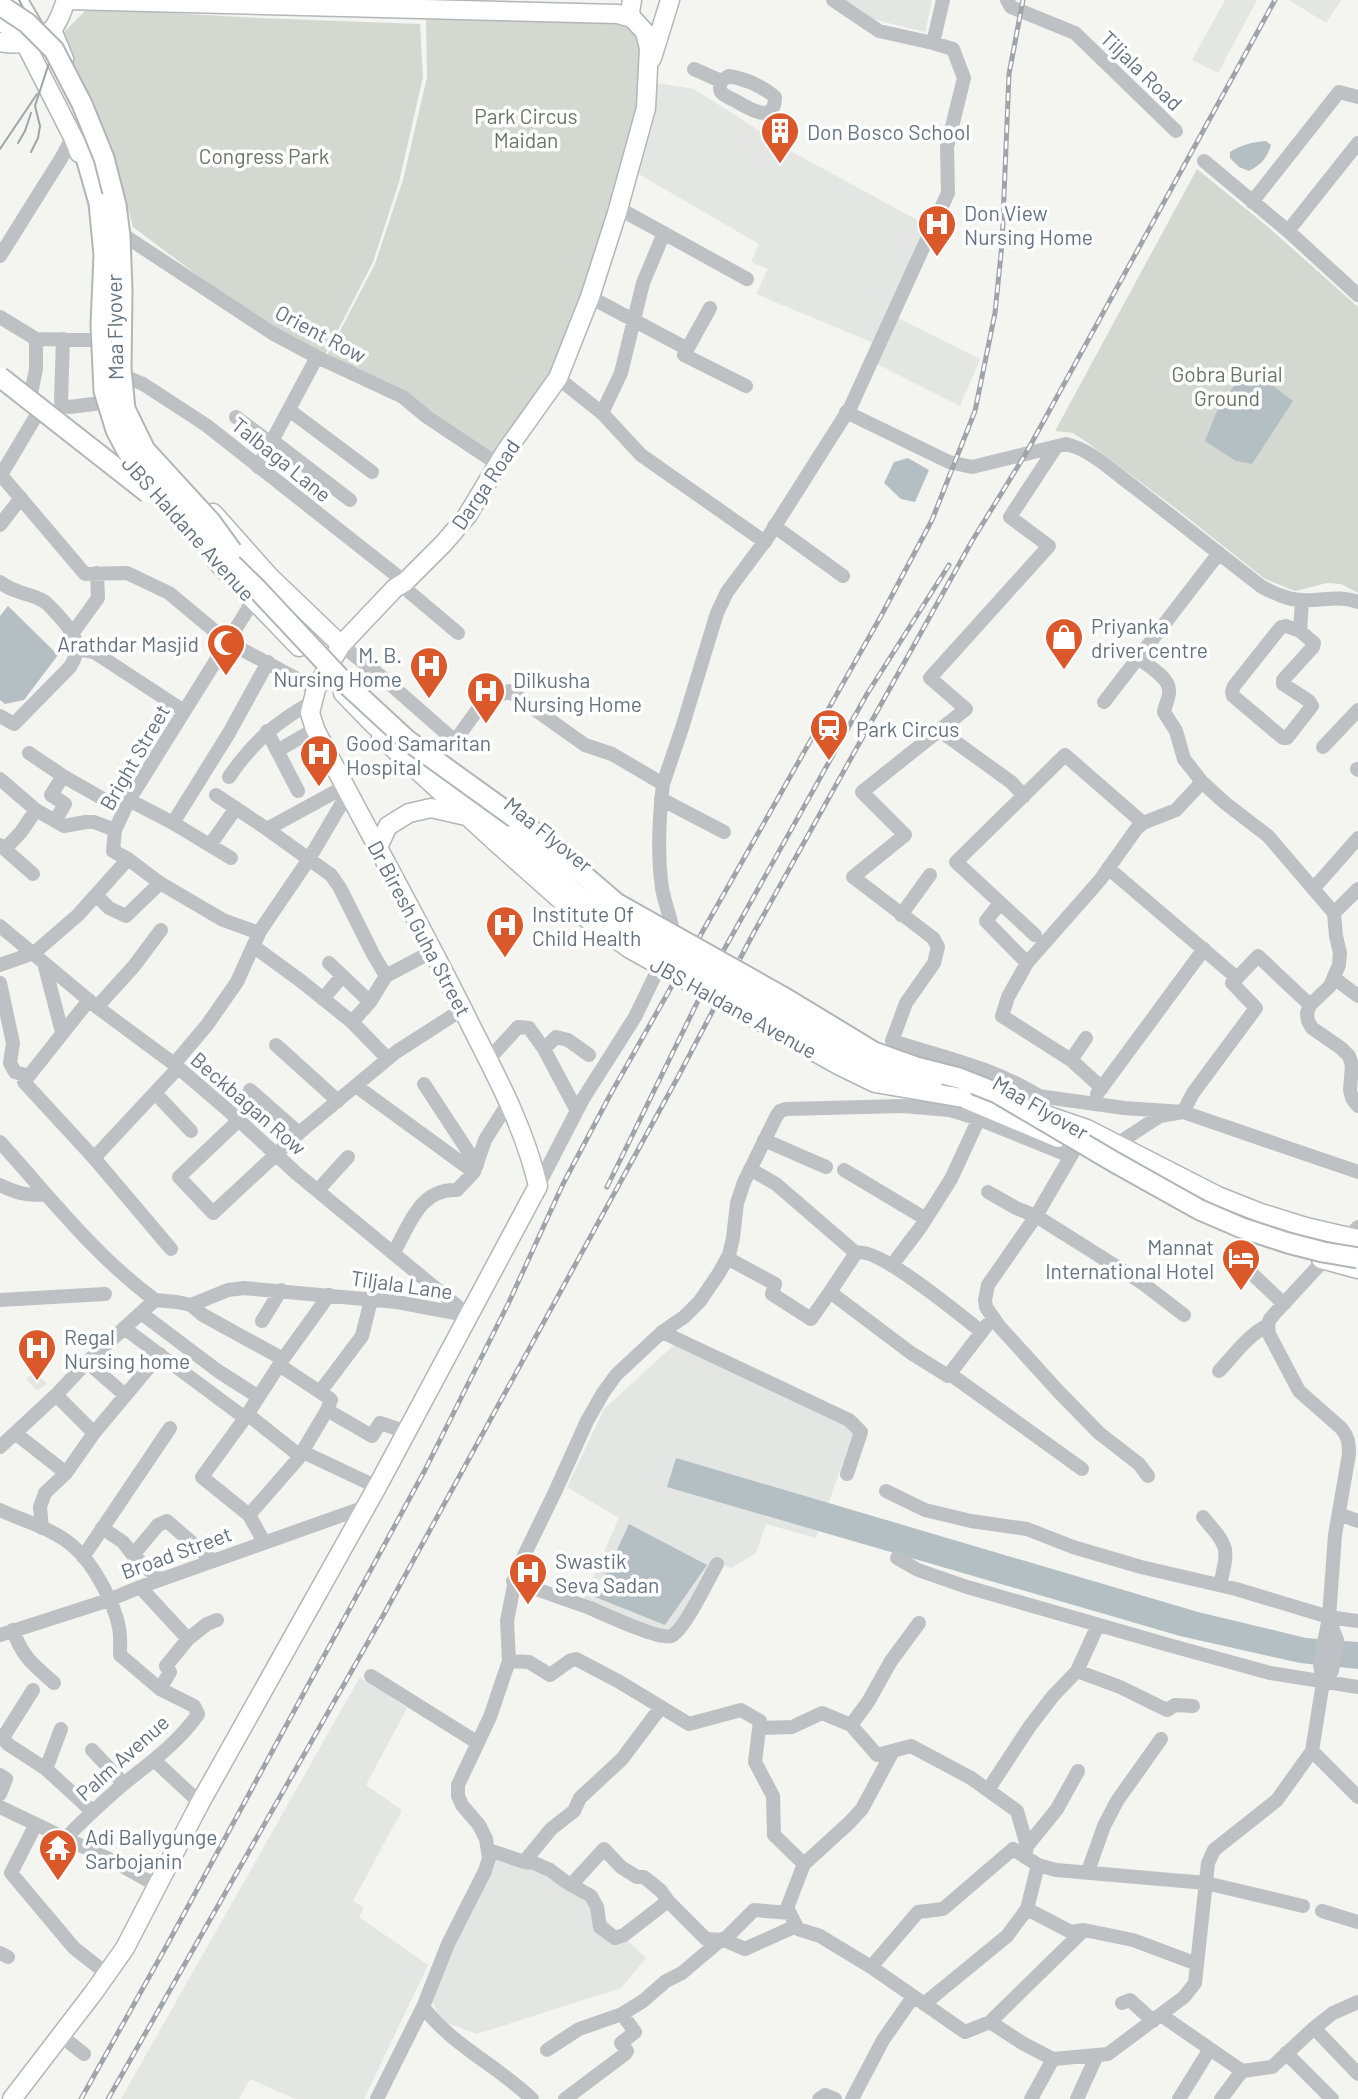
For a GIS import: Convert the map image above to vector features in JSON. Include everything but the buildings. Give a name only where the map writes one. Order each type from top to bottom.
[{"type":"highway","name":"Maa Flyover","points":[[17,0],[53,61],[100,166],[113,245],[112,369],[125,425],[151,470],[342,666],[424,740],[539,822],[605,879],[647,908],[773,978],[848,1025],[884,1044],[988,1076],[1170,1181],[1260,1222],[1356,1237]]},
{"type":"highway","points":[[0,5],[27,23],[54,50],[82,104],[104,158],[116,205],[120,236],[121,369],[125,409],[145,450],[211,522],[238,560]]},
{"type":"highway","name":"Maa Flyover","points":[[78,144],[99,203],[102,227],[104,391],[110,413],[127,451],[142,473],[183,519],[257,589],[343,681],[407,740],[529,828],[616,903],[785,998],[874,1052],[959,1078],[997,1093],[1158,1188],[1242,1228],[1323,1252],[1358,1258]]},
{"type":"highway","points":[[0,379],[183,519]]},
{"type":"main road","points":[[0,19],[9,0]]},
{"type":"main road","points":[[0,43],[39,37],[61,15],[67,0],[634,14],[642,26],[653,27],[666,7]]},
{"type":"main road","name":"Darga Road","points":[[649,68],[666,7]]},
{"type":"main road","name":"Darga Road","points":[[318,688],[341,645],[444,543],[467,516],[506,451],[558,378],[590,297],[646,108],[648,39],[634,14]]},
{"type":"main road","name":"JBS Haldane Avenue","points":[[0,19],[39,37],[78,144],[97,236],[97,373],[110,435],[117,448],[144,485],[251,598],[318,688],[389,733],[506,840]]},
{"type":"main road","name":"Maa Flyover","points":[[39,37],[108,160],[125,236],[129,289],[129,396],[146,434],[269,576],[341,645]]},
{"type":"main road","points":[[0,379],[34,407],[96,450],[117,448],[146,434]]},
{"type":"main road","name":"Dr Biresh Guha Street","points":[[318,688],[311,720],[433,951],[520,1124],[538,1186]]},
{"type":"main road","name":"JBS Haldane Avenue","points":[[375,726],[380,737],[469,818],[506,840]]},
{"type":"main road","points":[[378,847],[388,826],[409,813],[431,808],[469,818]]},
{"type":"main road","points":[[506,840],[608,918],[877,1067],[964,1092],[1032,1125],[1073,1152],[1105,1165],[1180,1209],[1208,1221],[1251,1238],[1358,1269]]},
{"type":"main road","points":[[964,1092],[984,1091],[1087,1129],[1218,1196],[1261,1213],[1356,1237]]},
{"type":"main road","points":[[12,2099],[125,1948],[200,1803],[377,1487],[538,1186]]},
{"type":"street","points":[[538,1186],[577,1111],[635,1017],[674,939],[663,890],[658,825],[663,784],[717,613],[727,592],[765,542],[846,412],[948,193],[947,147],[964,78],[953,49],[879,31],[833,0]]},
{"type":"street","points":[[933,43],[943,0]]},
{"type":"street","name":"Tiljala Road","points":[[1007,0],[1011,6],[1075,33],[1176,131]]},
{"type":"street","points":[[694,69],[721,80]]},
{"type":"street","points":[[1252,202],[1339,92],[1358,97]]},
{"type":"street","points":[[1288,231],[1358,143]]},
{"type":"street","points":[[0,256],[62,157],[78,144]]},
{"type":"street","points":[[1204,161],[1288,231],[1358,295]]},
{"type":"street","points":[[618,208],[747,279]]},
{"type":"street","points":[[602,413],[621,373],[643,283],[664,233]]},
{"type":"street","name":"Orient Row","points":[[125,236],[272,333],[403,397],[499,465]]},
{"type":"street","points":[[590,297],[682,346]]},
{"type":"street","points":[[710,308],[684,355],[746,386]]},
{"type":"street","points":[[0,317],[36,339],[95,340]]},
{"type":"street","points":[[36,339],[34,407],[0,474],[85,573],[127,573],[169,593],[228,642],[318,688],[267,731],[229,777]]},
{"type":"street","points":[[63,339],[61,402],[69,407],[102,403]]},
{"type":"street","points":[[258,467],[317,357]]},
{"type":"street","name":"Talbaga Lane","points":[[128,378],[206,425],[403,583],[458,633]]},
{"type":"street","points":[[558,378],[602,413],[641,455],[765,542]]},
{"type":"street","points":[[289,410],[372,471]]},
{"type":"street","points":[[846,412],[949,462],[972,467],[1066,444],[1076,446],[1262,587],[1281,596],[1302,600],[1332,597],[1358,602]]},
{"type":"street","points":[[236,417],[350,500]]},
{"type":"street","points":[[1039,1096],[988,1069],[892,1041],[906,1003],[934,963],[938,947],[933,939],[853,877],[905,835],[862,792],[966,709],[930,678],[1049,546],[1010,517],[1056,447]]},
{"type":"street","points":[[0,525],[21,498]]},
{"type":"street","points":[[774,526],[843,576]]},
{"type":"street","points":[[1104,702],[1219,553]]},
{"type":"street","points":[[72,634],[98,598],[97,573]]},
{"type":"street","points":[[0,582],[10,590],[45,601],[66,623],[77,642],[76,657],[69,667],[14,724],[0,716]]},
{"type":"street","name":"Bright Street","points":[[128,859],[113,851],[115,830],[127,805],[248,609],[251,598]]},
{"type":"street","points":[[1300,631],[1302,600]]},
{"type":"street","points":[[1281,627],[1300,631],[1312,640],[1313,647],[1283,680],[1283,684],[1309,701],[1312,706],[1287,738],[1283,738],[1233,696],[1232,692],[1281,627]]},
{"type":"street","points":[[341,645],[455,741],[483,702],[509,691],[585,745],[612,754],[663,784]]},
{"type":"street","points":[[76,649],[94,652],[184,711]]},
{"type":"street","points":[[1138,658],[1169,686],[1164,712],[1176,731],[1184,759],[1202,782],[1268,836],[1334,913],[1340,953],[1339,965],[1330,986],[1311,1005],[1307,1013],[1312,1028],[1349,1056],[1352,1065],[1350,1090],[1358,1106]]},
{"type":"street","points":[[173,822],[229,733],[268,662]]},
{"type":"street","points":[[1323,747],[1358,710]]},
{"type":"street","points":[[277,751],[315,729]]},
{"type":"street","points":[[939,730],[1011,782],[1024,796]]},
{"type":"street","points":[[267,731],[298,790]]},
{"type":"street","points":[[29,753],[63,776],[173,822],[231,859]]},
{"type":"street","points":[[1035,934],[956,862],[1065,755],[1143,823]]},
{"type":"street","points":[[55,821],[65,804],[51,795],[63,776]]},
{"type":"street","points":[[0,779],[36,810],[64,826],[94,822],[115,830]]},
{"type":"street","points":[[1102,1088],[1071,1060],[1002,1016],[1027,963],[1066,921],[1137,828],[1176,810],[1202,782]]},
{"type":"street","points":[[267,829],[347,789]]},
{"type":"street","points":[[94,1158],[156,1093],[237,982],[256,940],[309,859],[347,789]]},
{"type":"street","points":[[216,795],[331,874],[386,976]]},
{"type":"street","points":[[661,800],[724,832]]},
{"type":"street","points":[[210,845],[236,808]]},
{"type":"street","points":[[33,874],[3,847],[21,832],[36,810]]},
{"type":"street","points":[[1314,888],[1358,838]]},
{"type":"street","points":[[0,965],[39,958],[128,859],[160,883],[256,940],[352,1022],[388,1059]]},
{"type":"street","points":[[1108,868],[1237,978]]},
{"type":"street","points":[[901,915],[930,875]]},
{"type":"street","points":[[97,895],[109,908],[126,916],[160,883]]},
{"type":"street","points":[[1334,913],[1358,889]]},
{"type":"street","points":[[1000,903],[986,920],[1027,963]]},
{"type":"street","name":"Beckbagan Row","points":[[0,926],[93,1004],[176,1066],[275,1155],[468,1315]]},
{"type":"street","points":[[24,1082],[62,1032],[134,966],[161,930]]},
{"type":"street","points":[[1091,1104],[1204,949]]},
{"type":"street","points":[[352,1022],[370,1002],[386,976],[433,951]]},
{"type":"street","points":[[1183,1112],[1193,1093],[1256,1008],[1232,983],[1258,956],[1311,1005]]},
{"type":"street","points":[[39,958],[62,1032]]},
{"type":"street","points":[[328,963],[370,1002]]},
{"type":"street","points":[[323,999],[342,975]]},
{"type":"street","points":[[1334,978],[1358,996]]},
{"type":"street","points":[[0,983],[13,1044],[10,1063],[15,1072],[25,1075],[24,1082]]},
{"type":"street","points":[[239,1120],[179,1177],[213,1213],[299,1133],[388,1059],[463,1009]]},
{"type":"street","points":[[488,1060],[519,1027],[529,1028],[544,1049],[577,1111]]},
{"type":"street","points":[[544,1049],[556,1037],[561,1037],[589,1055]]},
{"type":"street","points":[[1071,1060],[1086,1038]]},
{"type":"street","points":[[276,1045],[338,1101]]},
{"type":"street","points":[[24,1082],[94,1158],[171,1249]]},
{"type":"street","points":[[425,1084],[475,1168]]},
{"type":"street","points":[[356,1086],[475,1168]]},
{"type":"street","points":[[250,1090],[299,1133]]},
{"type":"street","points":[[984,1091],[1008,1091],[1124,1108],[1183,1112],[1358,1172]]},
{"type":"street","points":[[156,1093],[191,1131]]},
{"type":"street","points":[[394,1252],[423,1201],[444,1190],[457,1190],[475,1168],[485,1140],[509,1102]]},
{"type":"street","points":[[448,1800],[458,1785],[490,1717],[509,1661],[507,1621],[517,1570],[587,1421],[616,1375],[700,1301],[727,1258],[733,1238],[737,1203],[750,1169],[780,1111],[903,1106],[950,1110],[1073,1152]]},
{"type":"street","points":[[1105,1165],[1117,1144],[1160,1116],[1183,1112]]},
{"type":"street","points":[[892,1265],[951,1179],[976,1125],[976,1118]]},
{"type":"street","points":[[1087,1129],[1036,1216],[988,1285],[985,1300],[992,1317],[1085,1420],[1139,1464],[1148,1476]]},
{"type":"street","points":[[764,1140],[826,1167]]},
{"type":"street","points":[[0,1142],[44,1194],[126,1278],[155,1300],[191,1305],[281,1362],[331,1400],[303,1452],[249,1515],[264,1542]]},
{"type":"street","points":[[317,1190],[348,1157]]},
{"type":"street","points":[[750,1169],[776,1184],[856,1252],[867,1252],[892,1265],[982,1332]]},
{"type":"street","points":[[845,1170],[926,1219]]},
{"type":"street","points":[[0,1185],[33,1196],[44,1194]]},
{"type":"street","points":[[988,1192],[1036,1216],[1141,1282],[1184,1315]]},
{"type":"street","points":[[990,2022],[1053,2059],[1108,2054],[1184,1997],[1195,1983],[1208,1863],[1214,1850],[1277,1800],[1312,1751],[1330,1640],[1335,1535],[1349,1454],[1347,1435],[1299,1391],[1269,1334],[1268,1325],[1270,1319],[1324,1260],[1356,1237]]},
{"type":"street","points":[[727,1258],[775,1284],[772,1294],[811,1319],[856,1252]]},
{"type":"street","points":[[1249,1271],[1284,1304]]},
{"type":"street","name":"Tiljala Lane","points":[[191,1305],[228,1290],[244,1287],[397,1302],[468,1315]]},
{"type":"street","points":[[262,1321],[281,1290]]},
{"type":"street","points":[[830,1292],[911,1353],[948,1376],[950,1374],[1083,1469]]},
{"type":"street","points":[[0,1300],[105,1294]]},
{"type":"street","name":"Tiljala Lane","points":[[249,1515],[202,1477],[330,1295]]},
{"type":"street","points":[[0,1447],[155,1300]]},
{"type":"street","points":[[320,1392],[362,1336],[371,1300]]},
{"type":"street","points":[[141,1313],[218,1371],[257,1396]]},
{"type":"street","points":[[950,1374],[992,1317]]},
{"type":"street","points":[[1219,1371],[1252,1336],[1268,1325]]},
{"type":"street","points":[[124,1328],[295,1452],[303,1452],[377,1487]]},
{"type":"street","points":[[662,1332],[849,1420],[861,1432],[847,1474]]},
{"type":"street","points":[[42,1528],[40,1507],[45,1493],[66,1474],[94,1433],[160,1354]]},
{"type":"street","points":[[87,1362],[125,1395]]},
{"type":"street","points":[[56,1395],[94,1433]]},
{"type":"street","points":[[327,1410],[372,1436],[380,1423],[407,1432]]},
{"type":"street","points":[[83,1557],[170,1428]]},
{"type":"street","points":[[15,1433],[66,1474]]},
{"type":"street","points":[[886,1491],[925,1510],[971,1521],[1027,1529],[1073,1547],[1142,1567],[1329,1617],[1358,1620]]},
{"type":"street","name":"Broad Street","points":[[7,1633],[109,1600],[365,1507]]},
{"type":"street","name":"Palm Avenue","points":[[0,1510],[42,1528],[74,1547],[92,1567],[109,1600],[119,1627],[120,1656],[160,1689],[194,1706],[198,1714],[154,1760],[92,1811],[66,1838]]},
{"type":"street","points":[[1339,1514],[1358,1521]]},
{"type":"street","points":[[1203,1517],[1224,1542],[1227,1553],[1220,1586]]},
{"type":"street","points":[[133,1555],[158,1525],[167,1521],[213,1561]]},
{"type":"street","points":[[102,1528],[123,1542],[160,1580]]},
{"type":"street","points":[[897,1558],[918,1570],[967,1587],[1098,1625],[1270,1673],[1325,1672],[1358,1687]]},
{"type":"street","points":[[513,1581],[668,1637],[674,1635],[684,1622],[717,1564]]},
{"type":"street","points":[[139,1587],[188,1639]]},
{"type":"street","points":[[160,1689],[170,1672],[166,1666],[188,1639],[217,1620]]},
{"type":"street","points":[[850,1725],[919,1623]]},
{"type":"street","points":[[988,1790],[1030,1726],[1077,1671],[1098,1625]]},
{"type":"street","points":[[7,1633],[30,1662],[54,1683]]},
{"type":"street","points":[[509,1661],[529,1662],[550,1675],[571,1660],[576,1660],[690,1724],[741,1710],[760,1721],[755,1762],[773,1796],[774,1835],[804,1864]]},
{"type":"street","points":[[1077,1671],[1167,1710],[1175,1705],[1193,1706]]},
{"type":"street","points":[[371,1676],[478,1743]]},
{"type":"street","points":[[33,1690],[4,1736],[5,1741],[46,1769],[92,1811]]},
{"type":"street","points":[[524,1862],[551,1829],[574,1811],[580,1798],[622,1759],[661,1707]]},
{"type":"street","points":[[759,1728],[792,1727],[822,1713],[850,1725],[877,1755],[911,1746],[971,1778],[1017,1811],[1026,1851],[1038,1865],[1056,1870],[1206,1883],[1303,1906]]},
{"type":"street","points":[[46,1769],[61,1729]]},
{"type":"street","points":[[1088,1871],[1104,1826],[1117,1801],[1161,1740]]},
{"type":"street","points":[[92,1750],[124,1784]]},
{"type":"street","points":[[892,1751],[862,1809],[804,1864],[787,1908],[798,1929],[820,1936],[871,1967],[965,2032],[990,2022],[1084,1930]]},
{"type":"street","points":[[1312,1751],[1358,1797]]},
{"type":"street","points":[[154,1760],[200,1803]]},
{"type":"street","points":[[1026,1851],[1057,1809],[1078,1771]]},
{"type":"street","points":[[0,1774],[6,1782],[0,1794]]},
{"type":"street","points":[[377,2099],[423,2007],[447,1944],[485,1871],[489,1858],[489,1850],[478,1825],[458,1796],[458,1785]]},
{"type":"street","points":[[0,1808],[66,1838],[156,1885]]},
{"type":"street","points":[[36,1824],[6,1877],[74,1948],[106,1973]]},
{"type":"street","points":[[571,1885],[604,1849],[621,1867],[636,1877],[644,1877],[661,1891],[706,1939],[723,1940],[745,1949],[793,1920]]},
{"type":"street","points":[[871,1967],[918,1912],[943,1909],[1013,1849],[1026,1851]]},
{"type":"street","points":[[489,1850],[550,1870],[591,1896],[597,1907],[600,1927],[615,1938],[624,1935],[668,1901]]},
{"type":"street","points":[[852,2099],[883,2040],[919,2000],[1007,1936],[1027,1909],[1038,1865]]},
{"type":"street","points":[[1027,1909],[1071,1932],[1084,1930],[1133,1941],[1197,1964]]},
{"type":"street","points":[[547,2050],[579,2029],[622,2014],[643,2001],[723,1940],[754,1910],[793,1920]]},
{"type":"street","points":[[1322,1912],[1358,1922]]},
{"type":"street","points":[[1122,2003],[1130,2000],[1242,2071],[1272,2067],[1333,2013],[1358,2002]]},
{"type":"street","points":[[423,2007],[474,2055],[532,2099]]},
{"type":"street","points":[[565,2099],[625,2054],[627,2051],[621,2043],[635,2032],[622,2014]]},
{"type":"street","points":[[1314,2028],[1358,2074]]},
{"type":"street","points":[[60,2035],[83,2054]]},
{"type":"street","points":[[1179,2099],[1210,2049]]},
{"type":"street","points":[[1286,2053],[1332,2099]]},
{"type":"street","points":[[1077,2099],[1097,2055]]},
{"type":"street","points":[[1031,2099],[1053,2059]]},
{"type":"street","points":[[1221,2099],[1242,2071]]},
{"type":"street","points":[[819,2099],[825,2095],[835,2099]]},
{"type":"shaded area","points":[[835,0],[932,0],[925,32],[856,15]]},
{"type":"shaded area","points":[[1225,0],[1257,0],[1218,73],[1192,60]]},
{"type":"shaded area","points":[[1289,0],[1341,0],[1326,23]]},
{"type":"shaded area","points":[[657,83],[694,89],[794,153],[930,227],[876,344],[756,294],[768,269],[751,262],[759,244],[630,169],[651,131]]},
{"type":"shaded area","points":[[1266,141],[1271,145],[1266,157],[1249,171],[1239,167],[1230,158],[1230,152],[1238,147]]},
{"type":"shaded area","points":[[898,318],[980,359],[960,406],[877,364]]},
{"type":"shaded area","points":[[1244,371],[1255,372],[1293,401],[1252,464],[1236,461],[1205,441],[1217,411]]},
{"type":"shaded area","points":[[908,458],[929,470],[915,502],[901,499],[884,483],[894,462]]},
{"type":"shaded area","points":[[8,606],[58,655],[24,700],[5,704],[0,700],[0,616]]},
{"type":"shaded area","points":[[674,1345],[830,1409],[854,1431],[816,1538],[766,1524],[756,1553],[731,1568],[717,1562],[660,1644],[580,1607],[619,1518],[567,1487],[604,1409]]},
{"type":"shaded area","name":"Regal Nursing home","points":[[35,1371],[47,1384],[37,1391],[26,1379]]},
{"type":"shaded area","points":[[676,1458],[1198,1612],[1306,1638],[1358,1642],[1358,1669],[1300,1663],[1180,1636],[667,1487]]},
{"type":"shaded area","points":[[629,1524],[707,1565],[665,1625],[595,1597]]},
{"type":"shaded area","points":[[360,1677],[407,1708],[366,1785],[402,1810],[353,1901],[364,1908],[359,1917],[428,1965],[364,2099],[295,2099],[250,2079],[239,2099],[121,2099]]},
{"type":"shaded area","points":[[495,1855],[540,1868],[586,1901],[646,1958],[621,1988],[477,2034],[442,2021],[431,2000]]},
{"type":"green space","name":"Congress Park","points":[[88,8],[420,24],[423,77],[399,182],[373,262],[325,355],[287,337],[228,298],[133,227],[112,148],[59,37]]},
{"type":"green space","name":"Park Circus Maidan","points":[[426,16],[643,18],[641,112],[588,302],[551,382],[496,458],[327,356],[375,264],[403,180],[427,77]]},
{"type":"green space","name":"Gobra Burial Ground","points":[[1197,169],[1268,227],[1358,307],[1358,593],[1341,584],[1327,583],[1295,591],[1265,579],[1088,443],[1073,433],[1055,431]]},
{"type":"tram line","points":[[19,0],[49,63],[35,106],[40,126],[31,152]]},
{"type":"tram line","points":[[0,15],[15,13],[29,20]]},
{"type":"tram line","points":[[0,149],[37,94]]},
{"type":"tram line","points":[[18,143],[31,113]]},
{"type":"railway","points":[[81,2099],[425,1470],[509,1302],[563,1184],[609,1097],[881,616],[932,520],[975,411],[995,313],[1002,244],[1009,74],[1023,0]]},
{"type":"railway","points":[[108,2099],[384,1614],[679,1075],[753,934],[972,541],[1025,455],[1275,0]]},
{"type":"railway","points":[[607,1187],[716,964],[867,694],[949,565]]},
{"type":"place","name":"Don Bosco School","points":[[780,165]]},
{"type":"place","name":"Don View Nursing Home","points":[[937,258]]},
{"type":"place","name":"Priyanka driver centre","points":[[1064,671]]},
{"type":"place","name":"Arathdar Masjid","points":[[226,677]]},
{"type":"place","name":"M. B. Nursing Home","points":[[429,700]]},
{"type":"place","name":"Dilkusha Nursing Home","points":[[486,725]]},
{"type":"place","name":"Park Circus","points":[[829,762]]},
{"type":"place","name":"Good Samaritan Hospital","points":[[319,788]]},
{"type":"place","name":"Institute Of Child Health","points":[[505,959]]},
{"type":"place","name":"Mannat International Hotel","points":[[1241,1292]]},
{"type":"place","name":"Regal Nursing home","points":[[37,1382]]},
{"type":"place","name":"Swastik Seva Sadan","points":[[528,1606]]},
{"type":"place","name":"Adi Ballygunge Sarbojanin","points":[[58,1882]]}]
